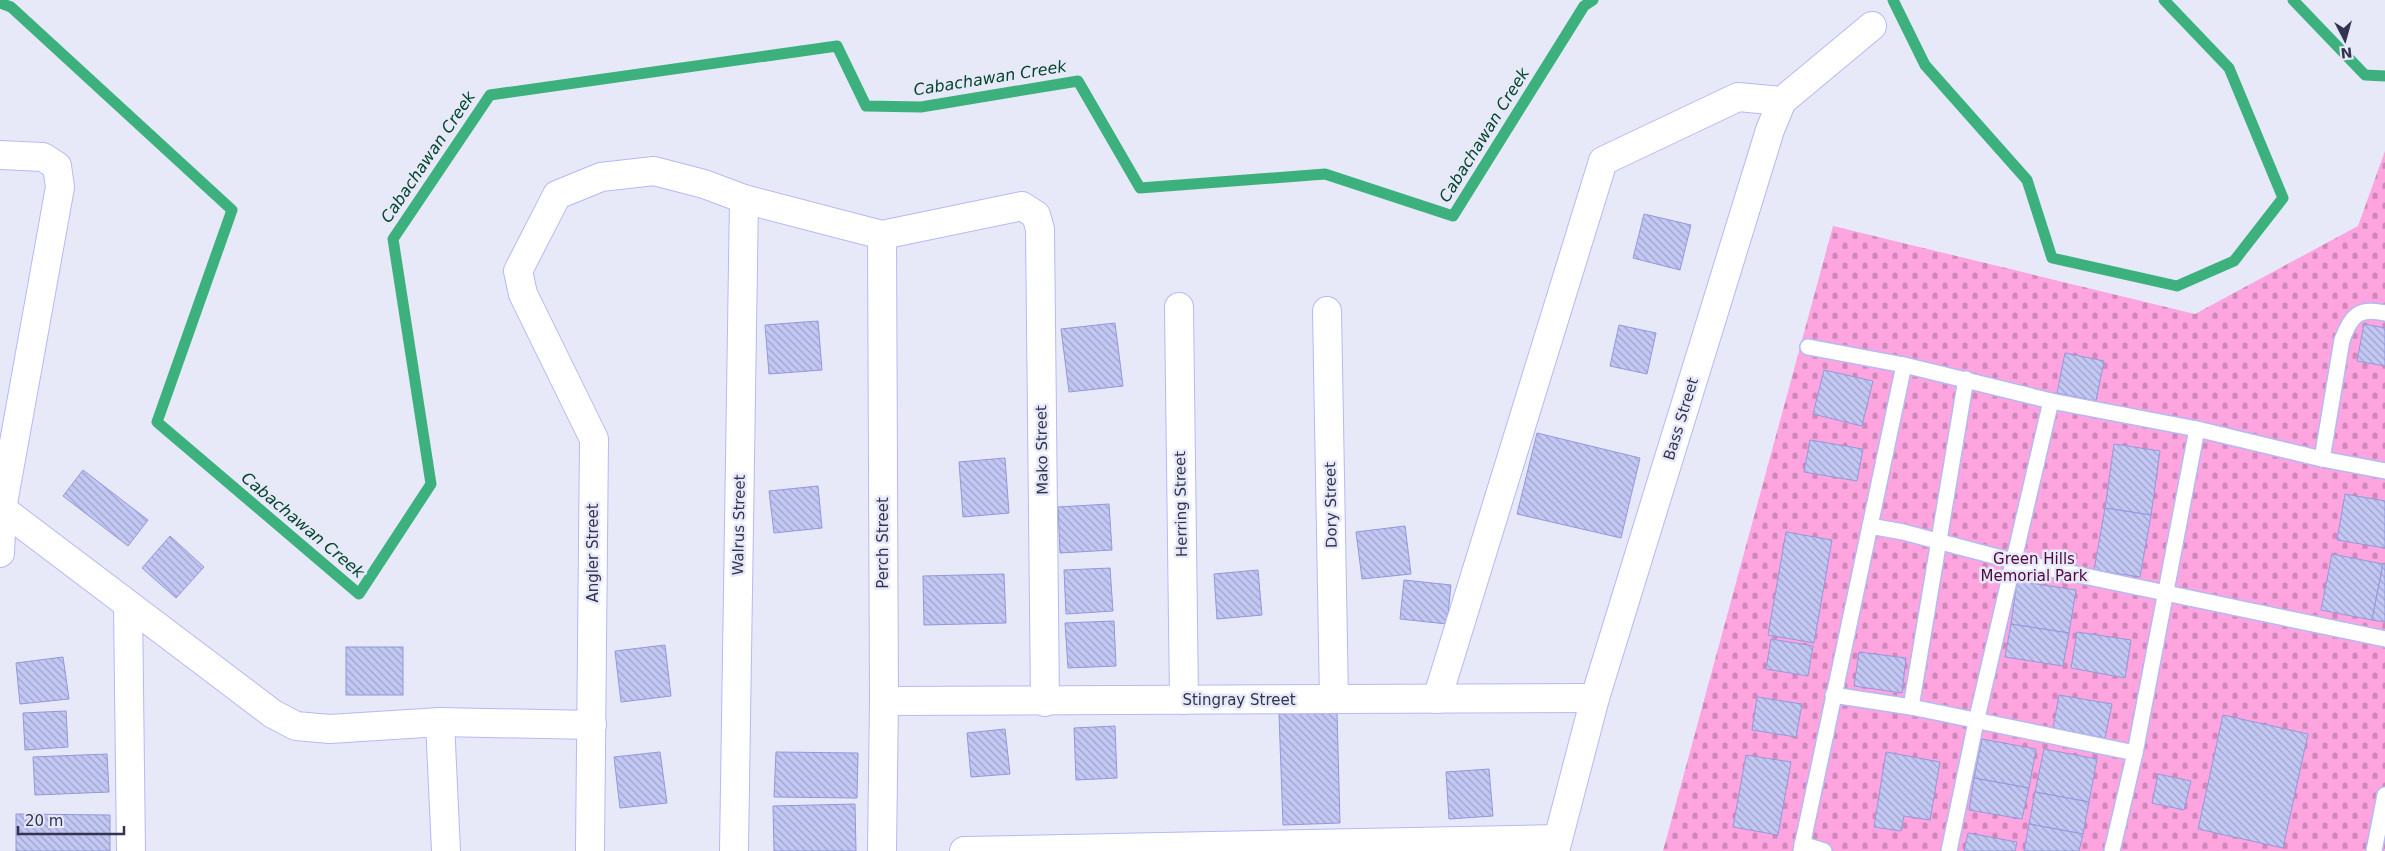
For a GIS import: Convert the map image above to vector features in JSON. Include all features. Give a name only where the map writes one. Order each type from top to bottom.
[{"type":"street","name":"Bass Street","points":[[1556,845],[1594,698],[1767,139],[1782,101],[1872,26]]},
{"type":"street","points":[[1437,699],[1603,161],[1738,97],[1782,101]]},
{"type":"street","points":[[0,156],[43,157],[57,166],[60,186],[2,509],[0,553]]},
{"type":"street","name":"Angler Street","points":[[590,851],[594,439],[523,294],[518,271],[557,195],[601,177],[654,171],[704,184],[744,199]]},
{"type":"street","points":[[744,199],[882,235]]},
{"type":"street","name":"Walrus Street","points":[[734,851],[744,199]]},
{"type":"street","name":"Mako Street","points":[[882,235],[1022,206],[1036,215],[1040,229],[1045,702]]},
{"type":"street","name":"Perch Street","points":[[882,235],[884,701],[882,851]]},
{"type":"street","name":"Herring Street","points":[[1179,307],[1184,700]]},
{"type":"street","name":"Dory Street","points":[[1327,311],[1334,699]]},
{"type":"street","points":[[2,509],[272,714],[296,726],[330,729],[440,722],[592,725]]},
{"type":"street","points":[[128,605],[131,851]]},
{"type":"street","name":"Stingray Street","points":[[884,701],[1045,702],[1594,698]]},
{"type":"street","points":[[440,722],[446,851]]},
{"type":"street","points":[[964,851],[1556,845]]},
{"type":"lane","points":[[2322,459],[2342,340],[2348,322],[2359,313],[2371,310],[2385,313]]},
{"type":"lane","points":[[1808,347],[1904,365],[2051,401],[2197,429],[2322,459],[2385,471]]},
{"type":"lane","points":[[1824,851],[1801,847],[1904,365]]},
{"type":"lane","points":[[1911,707],[1966,379]]},
{"type":"lane","points":[[1949,851],[1976,722],[2051,401]]},
{"type":"lane","points":[[2112,851],[2135,753],[2197,429]]},
{"type":"lane","points":[[1870,526],[2013,561],[2385,639]]},
{"type":"lane","points":[[1833,695],[1911,707],[1976,722],[2135,753]]},
{"type":"lane","points":[[2374,851],[2384,802]]},
{"type":"green space","name":"Green Hills Memorial Park","points":[[2385,151],[2385,851],[1663,851],[1833,226],[2195,314],[2358,226]]},
{"type":"building","points":[[1644,214],[1691,225],[1680,270],[1633,258]]},
{"type":"building","points":[[818,321],[822,370],[769,374],[765,325]]},
{"type":"building","points":[[1115,323],[1123,386],[1069,392],[1061,329]]},
{"type":"building","points":[[2364,324],[2385,328],[2385,366],[2357,361]]},
{"type":"building","points":[[1619,325],[1656,333],[1647,374],[1610,366]]},
{"type":"building","points":[[2065,353],[2104,361],[2096,401],[2057,393]]},
{"type":"building","points":[[1824,370],[1873,381],[1862,426],[1813,414]]},
{"type":"building","points":[[1537,433],[1640,458],[1621,538],[1517,514]]},
{"type":"building","points":[[1810,440],[1863,449],[1857,481],[1804,472]]},
{"type":"building","points":[[2114,444],[2160,451],[2151,515],[2105,508]]},
{"type":"building","points":[[1005,458],[1009,513],[963,517],[959,462]]},
{"type":"building","points":[[83,470],[148,520],[128,546],[63,496]]},
{"type":"building","points":[[818,486],[822,528],[774,533],[769,491]]},
{"type":"building","points":[[2345,494],[2385,501],[2385,548],[2337,540]]},
{"type":"building","points":[[1109,504],[1112,550],[1060,553],[1058,507]]},
{"type":"building","points":[[2105,508],[2151,515],[2140,577],[2094,570]]},
{"type":"building","points":[[1405,526],[1411,574],[1362,579],[1356,532]]},
{"type":"building","points":[[1786,532],[1832,540],[1814,643],[1768,635]]},
{"type":"building","points":[[170,536],[204,567],[176,598],[142,568]]},
{"type":"building","points":[[2332,554],[2383,564],[2372,620],[2321,610]]},
{"type":"building","points":[[2383,564],[2385,564],[2385,622],[2372,620]]},
{"type":"building","points":[[1110,568],[1113,611],[1066,614],[1064,570]]},
{"type":"building","points":[[1258,570],[1262,615],[1217,619],[1214,574]]},
{"type":"building","points":[[1004,574],[1006,623],[924,625],[923,576]]},
{"type":"building","points":[[1404,580],[1451,585],[1447,624],[1400,619]]},
{"type":"building","points":[[2017,581],[2076,590],[2069,633],[2011,624]]},
{"type":"building","points":[[1114,621],[1116,666],[1068,668],[1065,623]]},
{"type":"building","points":[[2011,624],[2069,633],[2063,666],[2005,657]]},
{"type":"building","points":[[2077,632],[2131,640],[2125,678],[2071,668]]},
{"type":"building","points":[[1771,639],[1813,646],[1808,676],[1766,669]]},
{"type":"building","points":[[665,645],[671,696],[621,702],[615,651]]},
{"type":"building","points":[[346,647],[403,647],[403,695],[346,695]]},
{"type":"building","points":[[1859,652],[1906,658],[1902,693],[1854,686]]},
{"type":"building","points":[[63,657],[69,699],[20,704],[16,663]]},
{"type":"building","points":[[2059,695],[2112,704],[2105,738],[2053,728]]},
{"type":"building","points":[[1757,697],[1802,704],[1796,737],[1752,730]]},
{"type":"building","points":[[66,711],[68,747],[25,750],[23,713]]},
{"type":"building","points":[[1337,712],[1340,823],[1283,825],[1279,714]]},
{"type":"building","points":[[2223,715],[2308,734],[2283,848],[2198,829]]},
{"type":"building","points":[[1115,726],[1117,778],[1076,780],[1074,728]]},
{"type":"building","points":[[1005,729],[1010,774],[971,777],[967,733]]},
{"type":"building","points":[[1982,739],[2036,749],[2029,788],[1974,778]]},
{"type":"building","points":[[2044,749],[2097,759],[2089,802],[2035,792]]},
{"type":"building","points":[[660,752],[667,803],[620,808],[614,757]]},
{"type":"building","points":[[776,752],[858,753],[857,798],[774,797]]},
{"type":"building","points":[[1886,752],[1940,762],[1930,820],[1904,816],[1901,831],[1874,827]]},
{"type":"building","points":[[107,754],[109,792],[35,795],[33,757]]},
{"type":"building","points":[[1746,755],[1791,762],[1778,835],[1733,827]]},
{"type":"building","points":[[1489,769],[1493,816],[1449,819],[1446,772]]},
{"type":"building","points":[[2158,774],[2191,781],[2184,810],[2152,803]]},
{"type":"building","points":[[1974,778],[2029,788],[2022,819],[1969,810]]},
{"type":"building","points":[[2035,792],[2089,802],[2083,834],[2029,824]]},
{"type":"building","points":[[855,804],[856,851],[774,851],[773,806]]},
{"type":"building","points":[[16,814],[110,815],[110,851],[16,851]]},
{"type":"building","points":[[2029,824],[2083,834],[2079,851],[2024,851]]},
{"type":"building","points":[[1968,833],[2017,842],[2015,851],[1964,851]]},
{"type":"waterway","name":"Cabachawan Creek","points":[[0,3],[11,7],[232,210],[157,422],[359,594],[431,484],[393,239],[490,95],[837,46],[866,106],[921,107],[1078,81],[1140,188],[1325,174],[1453,216],[1584,6],[1593,0]]},
{"type":"waterway","name":"Cabachawan Creek","points":[[1893,0],[1925,65],[2027,180],[2052,258],[2177,286],[2234,261],[2283,198],[2229,68],[2164,0]]},
{"type":"waterway","name":"Cabachawan Creek","points":[[2293,0],[2365,75],[2385,76]]}]
